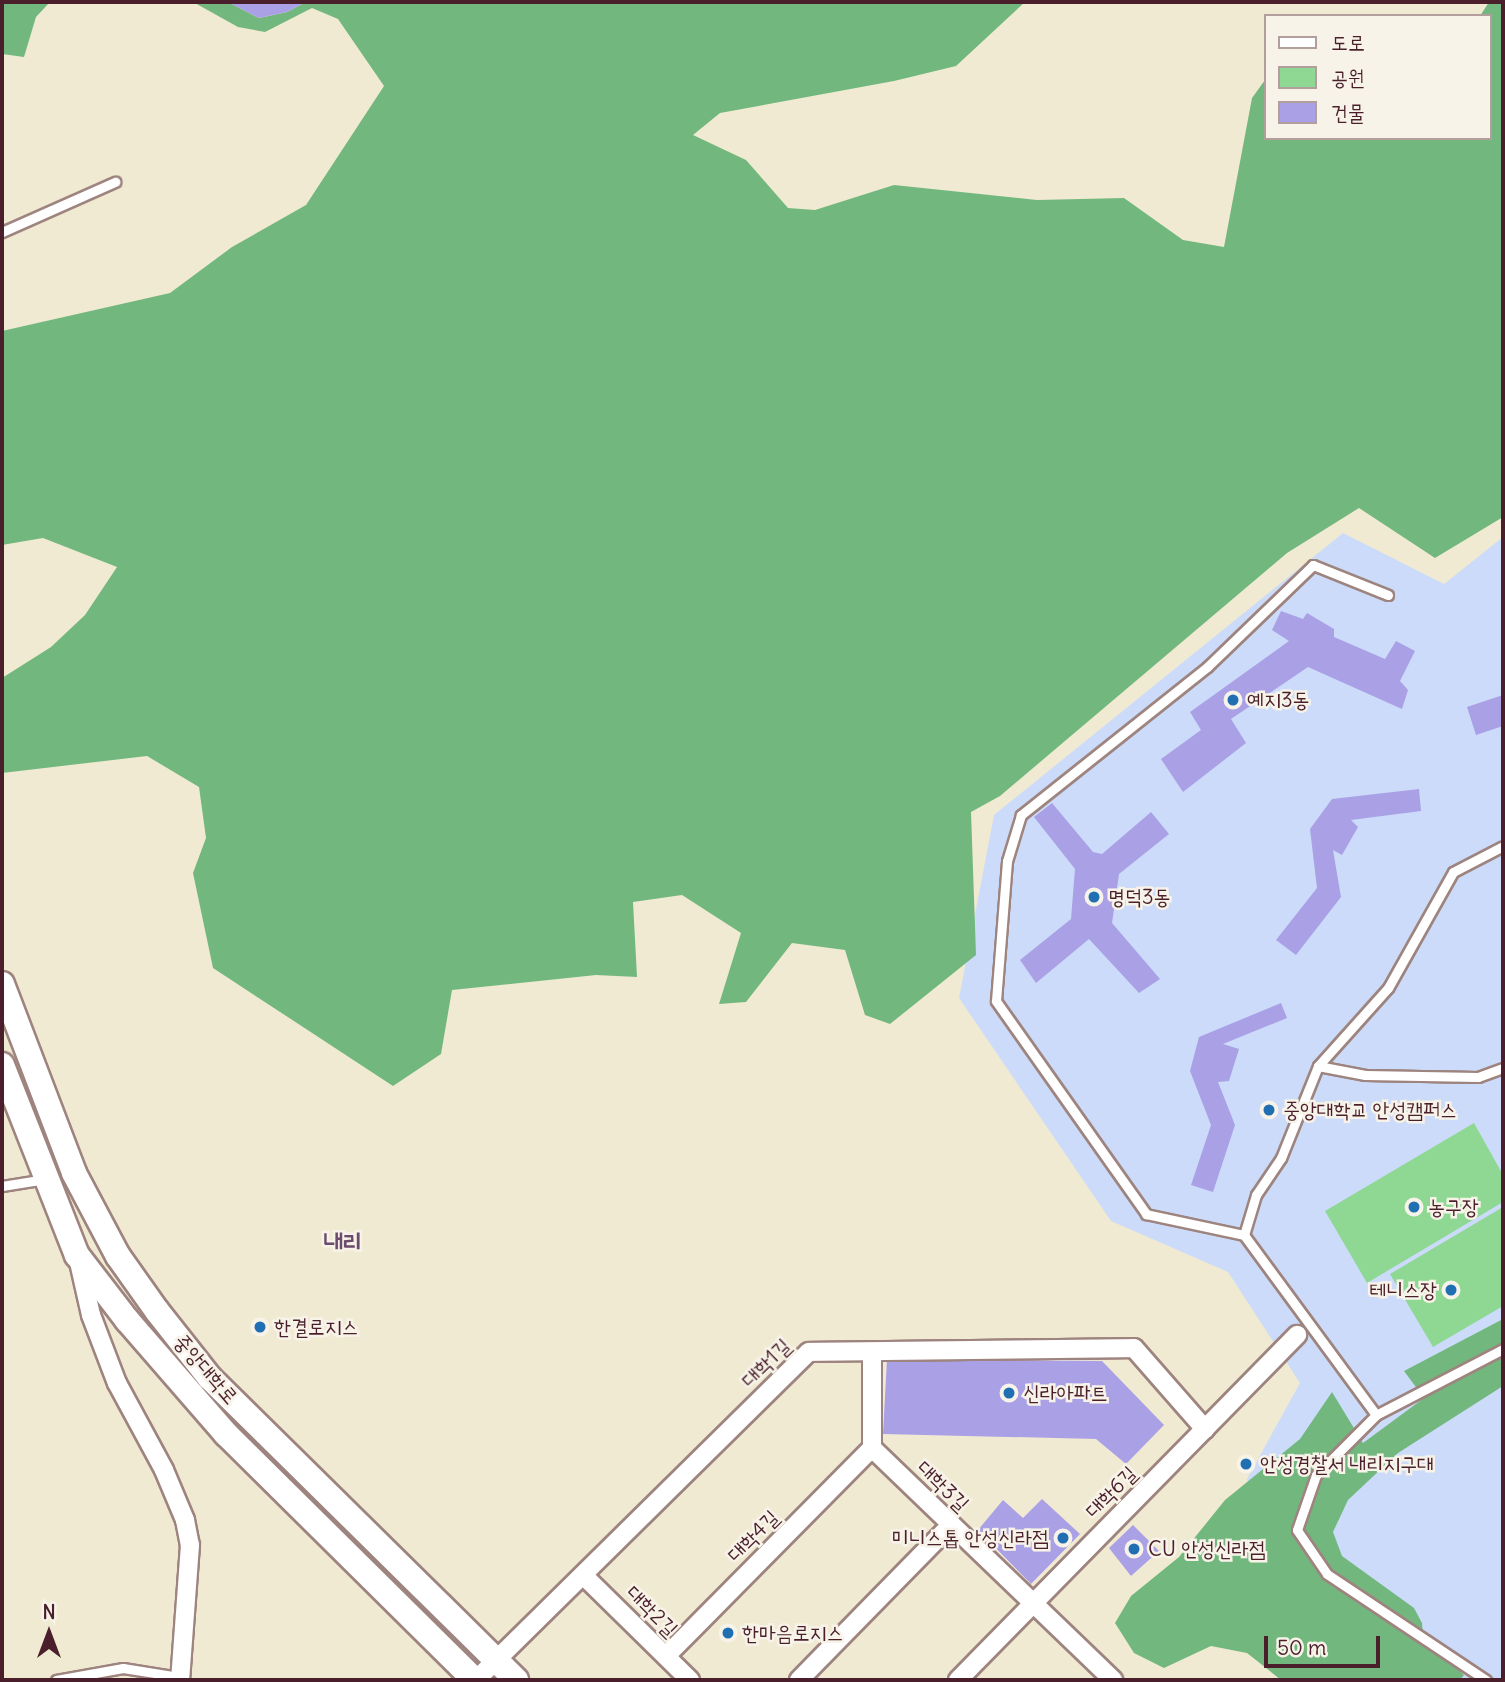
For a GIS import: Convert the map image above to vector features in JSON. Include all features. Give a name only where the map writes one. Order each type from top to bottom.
[{"type":"street","name":"중앙대학로","points":[[2,984],[74,1173],[118,1256],[156,1311],[211,1378],[516,1680]]},
{"type":"street","name":"중앙대학로","points":[[2,1065],[77,1255],[127,1320],[226,1434],[475,1680]]},
{"type":"street","points":[[77,1255],[91,1315],[117,1383],[164,1470],[185,1520],[190,1545],[180,1678]]},
{"type":"street","name":"대학6길","points":[[957,1680],[1297,1335]]},
{"type":"street","name":"대학1길","points":[[475,1680],[809,1352],[1134,1348],[1205,1429]]},
{"type":"street","points":[[872,1353],[872,1448]]},
{"type":"street","name":"대학3길","points":[[872,1448],[1107,1678]]},
{"type":"street","name":"대학4길","points":[[666,1656],[872,1448]]},
{"type":"street","points":[[799,1680],[951,1525]]},
{"type":"street","name":"대학2길","points":[[583,1574],[690,1680]]},
{"type":"lane","points":[[2,232],[115,182]]},
{"type":"lane","points":[[1376,1415],[1244,1235],[1146,1214],[996,1002],[1007,861],[1021,815],[1207,667],[1314,565],[1388,595]]},
{"type":"lane","points":[[1244,1235],[1256,1195],[1281,1158],[1318,1066],[1388,988],[1453,872],[1503,845]]},
{"type":"lane","points":[[1318,1066],[1365,1075],[1478,1077],[1503,1068]]},
{"type":"lane","points":[[2,1186],[47,1179]]},
{"type":"lane","points":[[1486,1680],[1327,1574],[1297,1530],[1316,1475],[1376,1415],[1503,1349]]},
{"type":"lane","points":[[56,1680],[123,1668],[180,1678]]},
{"type":"shaded area","name":"중앙대학교 안성캠퍼스","points":[[1343,533],[1444,584],[1503,537],[1503,1680],[1434,1680],[1271,1553],[1247,1479],[1300,1383],[1228,1272],[1111,1221],[959,998],[994,815]]},
{"type":"green space","points":[[2,2],[50,2],[36,17],[24,57],[2,54]]},
{"type":"green space","points":[[193,2],[228,2],[259,18],[287,12],[306,2],[1025,2],[956,66],[894,81],[720,113],[693,135],[746,160],[788,208],[815,210],[894,185],[1037,200],[1124,198],[1183,240],[1224,247],[1252,98],[1264,81],[1264,140],[1491,140],[1491,14],[1481,14],[1489,2],[1503,2],[1503,517],[1435,558],[1359,508],[1287,553],[1000,796],[971,812],[976,955],[890,1024],[865,1015],[845,950],[792,943],[746,1002],[719,1004],[741,933],[682,895],[633,902],[637,977],[596,975],[452,990],[441,1054],[393,1086],[213,968],[193,873],[206,838],[199,787],[147,756],[2,773],[2,678],[51,647],[85,615],[117,567],[43,538],[2,545],[2,331],[170,293],[232,247],[306,205],[384,86],[338,19],[312,8],[265,32],[238,27]]},
{"type":"green space","name":"농구장","points":[[1474,1123],[1503,1175],[1503,1202],[1367,1283],[1325,1211]]},
{"type":"green space","name":"테니스장","points":[[1503,1207],[1503,1306],[1433,1347],[1390,1274]]},
{"type":"green space","points":[[1503,1319],[1503,1386],[1398,1453],[1348,1500],[1333,1532],[1342,1556],[1414,1608],[1422,1623],[1423,1636],[1464,1675],[1460,1680],[1281,1680],[1247,1653],[1211,1646],[1164,1668],[1134,1653],[1115,1623],[1131,1596],[1179,1557],[1225,1500],[1300,1439],[1332,1392],[1363,1443],[1424,1398],[1404,1371]]},
{"type":"building","points":[[228,2],[306,2],[287,12],[259,18]]},
{"type":"building","name":"예지3동","points":[[1281,611],[1303,619],[1307,613],[1334,629],[1334,637],[1385,659],[1396,641],[1415,651],[1400,681],[1408,690],[1402,709],[1308,667],[1231,719],[1246,743],[1183,792],[1161,759],[1201,730],[1190,712],[1289,641],[1272,630]]},
{"type":"building","points":[[1503,695],[1503,726],[1476,735],[1467,707]]},
{"type":"building","points":[[1419,789],[1421,811],[1351,820],[1358,827],[1342,855],[1333,850],[1341,897],[1296,955],[1276,940],[1317,888],[1310,829],[1332,799]]},
{"type":"building","name":"명덕3동","points":[[1052,803],[1093,852],[1102,854],[1151,812],[1169,834],[1119,874],[1112,923],[1160,979],[1139,993],[1089,939],[1036,983],[1020,960],[1071,919],[1075,869],[1034,817]]},
{"type":"building","points":[[1281,1003],[1287,1018],[1223,1044],[1239,1049],[1229,1081],[1218,1082],[1235,1125],[1213,1192],[1191,1185],[1211,1125],[1190,1071],[1199,1037]]},
{"type":"building","name":"신라아파트","points":[[887,1359],[1102,1361],[1164,1425],[1126,1464],[1096,1439],[883,1434]]},
{"type":"building","points":[[1042,1499],[1080,1534],[1031,1584],[978,1530],[1003,1500],[1023,1518]]},
{"type":"building","name":"CU 안성신라점","points":[[1133,1525],[1159,1551],[1131,1576],[1109,1548]]},
{"type":"place","name":"예지3동","points":[[1233,700]]},
{"type":"place","name":"명덕3동","points":[[1094,897]]},
{"type":"place","name":"중앙대학교 안성캠퍼스","points":[[1269,1110]]},
{"type":"place","name":"농구장","points":[[1414,1207]]},
{"type":"place","name":"테니스장","points":[[1451,1290]]},
{"type":"place","name":"한결로지스","points":[[260,1327]]},
{"type":"place","name":"신라아파트","points":[[1009,1393]]},
{"type":"place","name":"안성경찰서 내리지구대","points":[[1246,1464]]},
{"type":"place","name":"미니스톱 안성신라점","points":[[1063,1538]]},
{"type":"place","name":"CU 안성신라점","points":[[1134,1549]]},
{"type":"place","name":"한마음로지스","points":[[728,1633]]},
{"type":"district","name":"내리","points":[[343,1242]]}]
